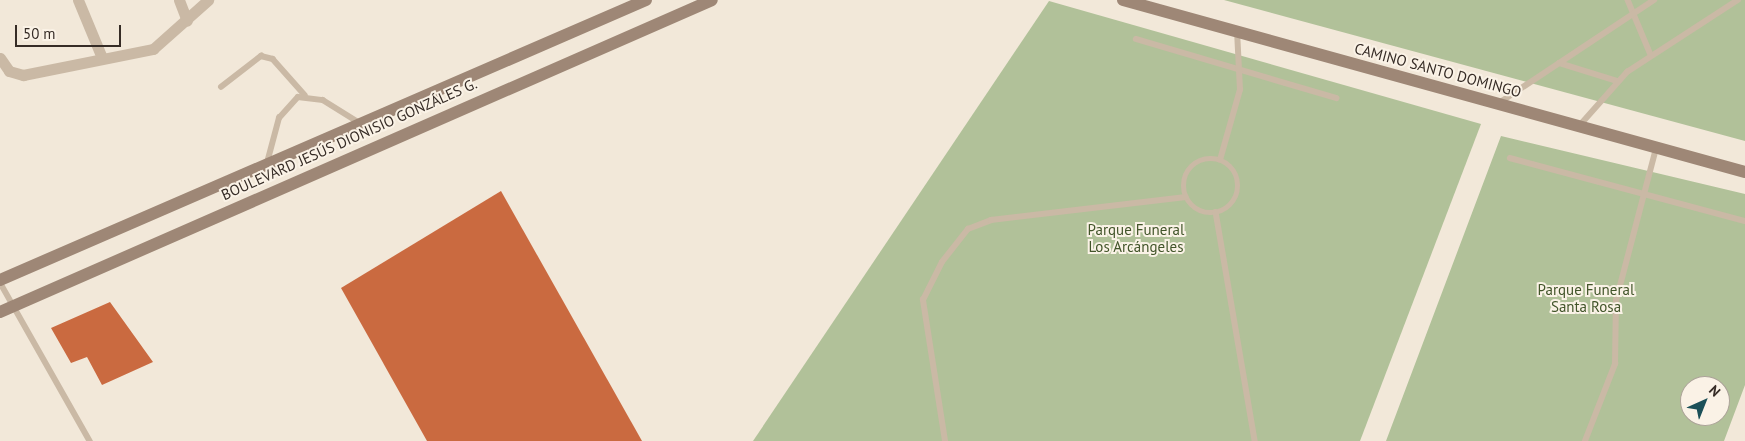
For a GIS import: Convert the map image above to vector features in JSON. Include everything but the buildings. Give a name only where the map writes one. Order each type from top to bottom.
[{"type":"main road","name":"BOULEVARD JESÚS DIONISIO GONZÁLES G.","points":[[0,281],[646,0]]},
{"type":"main road","name":"BOULEVARD JESÚS DIONISIO GONZÁLES G.","points":[[0,312],[712,0]]},
{"type":"main road","name":"CAMINO SANTO DOMINGO","points":[[1123,0],[1745,172]]},
{"type":"street","points":[[78,0],[102,58]]},
{"type":"street","points":[[179,0],[187,21]]},
{"type":"street","points":[[0,58],[9,71],[23,74],[153,49],[187,21],[208,0]]},
{"type":"lane","points":[[1628,0],[1651,55]]},
{"type":"lane","points":[[1499,103],[1654,0]]},
{"type":"lane","points":[[1578,127],[1617,81],[1651,55],[1738,0]]},
{"type":"lane","points":[[1220,160],[1237,108],[1242,72],[1237,31]]},
{"type":"lane","points":[[1136,39],[1242,72],[1336,98]]},
{"type":"lane","points":[[221,87],[261,56],[273,59],[305,95],[329,103],[361,124]]},
{"type":"lane","points":[[1559,63],[1617,81]]},
{"type":"lane","points":[[267,165],[282,113],[305,95]]},
{"type":"lane","points":[[1585,441],[1615,364],[1616,301],[1656,148]]},
{"type":"lane","points":[[1510,158],[1745,221]]},
{"type":"lane","points":[[1202,160],[1220,160],[1234,171],[1238,188],[1231,204],[1216,212],[1198,210],[1186,197],[1188,171],[1202,160]]},
{"type":"lane","points":[[945,441],[923,300],[942,262],[968,229],[990,220],[1186,197]]},
{"type":"lane","points":[[1216,212],[1255,441]]},
{"type":"lane","points":[[0,281],[90,441]]},
{"type":"green space","points":[[1224,0],[1745,0],[1745,141]]},
{"type":"green space","name":"Parque Funeral Los Arcángeles","points":[[1049,1],[1481,124],[1360,441],[753,441]]},
{"type":"green space","name":"Parque Funeral Santa Rosa","points":[[1501,136],[1745,194],[1745,385],[1730,425],[1730,376],[1680,376],[1680,426],[1730,426],[1724,441],[1386,441]]}]
